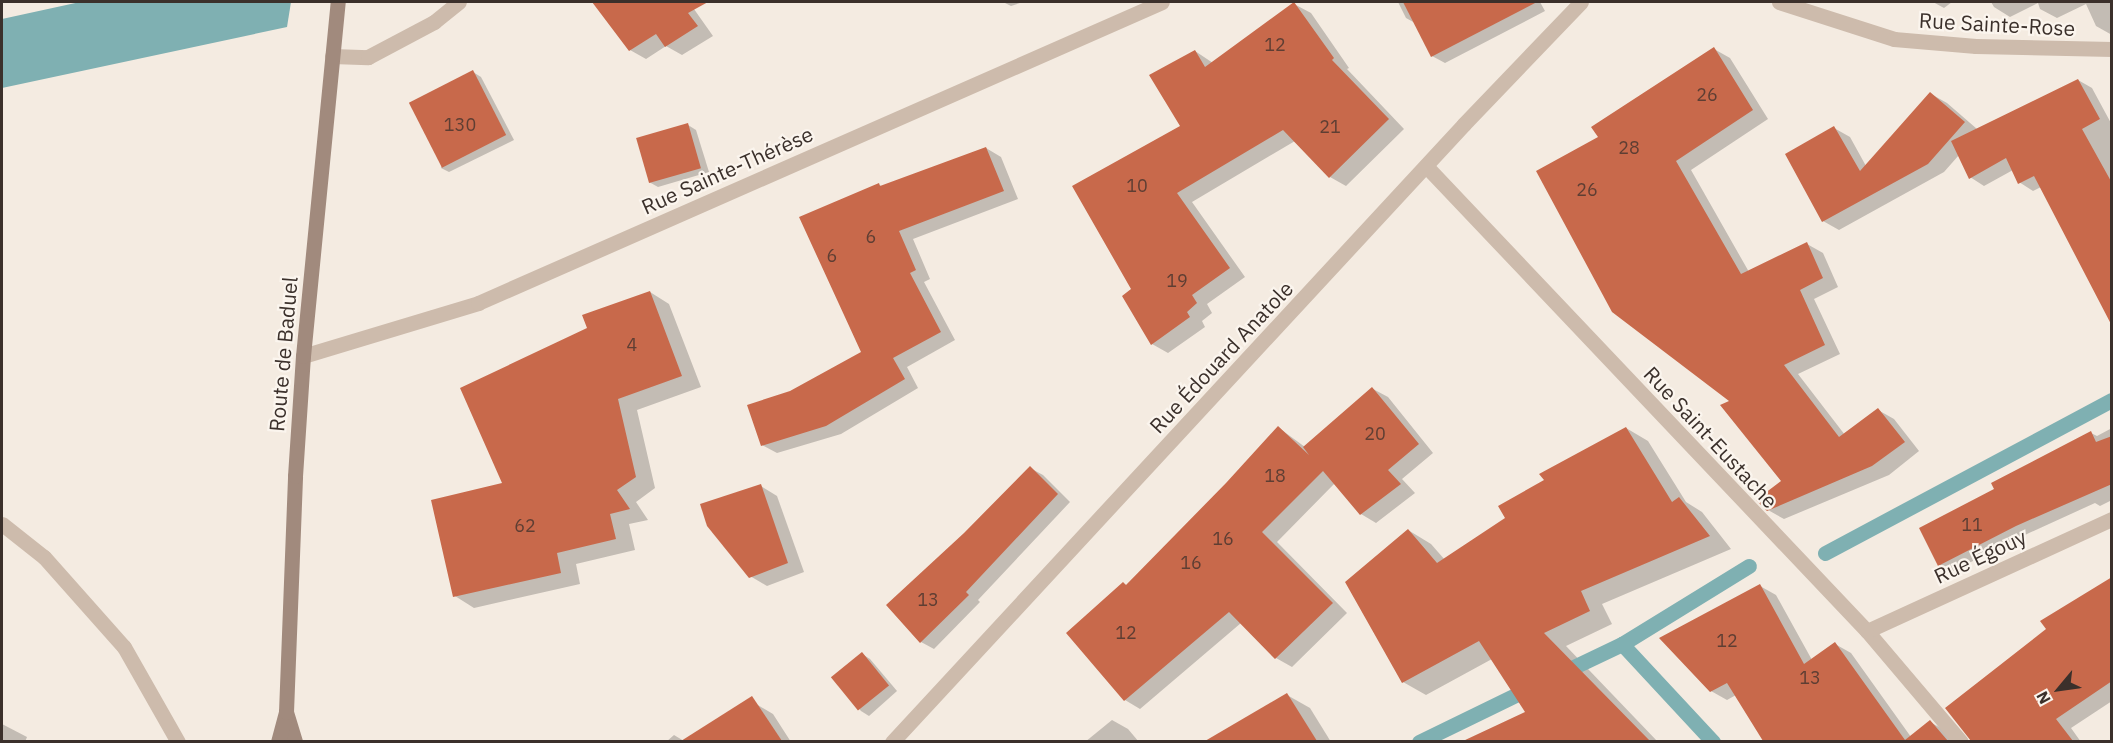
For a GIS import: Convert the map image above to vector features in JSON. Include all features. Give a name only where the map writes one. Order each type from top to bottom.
[{"type":"main road","name":"Route de Baduel","points":[[278,741],[286,712],[295,476],[303,356],[338,2]]},
{"type":"main road","name":"Route de Baduel","points":[[286,712],[295,741]]},
{"type":"street","points":[[332,56],[368,57],[434,22],[459,2]]},
{"type":"street","name":"Rue Sainte-Thérèse","points":[[303,356],[478,303],[1162,2]]},
{"type":"street","name":"Rue Édouard Anatole","points":[[892,741],[1581,2]]},
{"type":"street","name":"Rue Sainte-Rose","points":[[1779,2],[1894,39],[1976,46],[2112,49]]},
{"type":"street","name":"Rue Saint-Eustache","points":[[1426,166],[1867,631],[1961,741]]},
{"type":"street","name":"Rue Égouy","points":[[1867,631],[2112,519]]},
{"type":"street","points":[[2,524],[44,557],[124,647],[177,741]]},
{"type":"water","points":[[80,2],[291,2],[287,27],[2,88],[2,19]]},
{"type":"building","points":[[592,2],[708,2],[688,13],[698,26],[665,47],[656,34],[629,51]]},
{"type":"building","points":[[1294,2],[1334,58],[1332,60],[1389,119],[1329,178],[1283,130],[1177,193],[1230,268],[1192,295],[1197,303],[1187,312],[1190,317],[1151,345],[1122,296],[1131,289],[1072,186],[1180,126],[1149,75],[1195,50],[1205,67]]},
{"type":"building","points":[[1403,2],[1537,2],[1431,57]]},
{"type":"building","points":[[1714,47],[1753,110],[1676,161],[1741,274],[1807,242],[1823,278],[1800,290],[1825,345],[1784,365],[1839,437],[1878,408],[1905,442],[1872,466],[1767,511],[1756,500],[1781,481],[1720,405],[1729,401],[1612,312],[1536,171],[1598,137],[1591,127]]},
{"type":"building","points":[[473,70],[506,135],[442,168],[409,103]]},
{"type":"building","points":[[2078,79],[2100,119],[2082,129],[2112,183],[2112,326],[2034,176],[2018,184],[2006,158],[1969,179],[1951,141]]},
{"type":"building","points":[[1930,92],[1965,122],[1928,164],[1822,222],[1785,154],[1834,126],[1860,171]]},
{"type":"building","points":[[688,123],[701,168],[649,183],[636,138]]},
{"type":"building","points":[[986,147],[1004,191],[899,231],[916,270],[910,273],[941,332],[893,358],[905,379],[826,426],[761,446],[747,405],[790,391],[861,352],[799,217],[879,183],[880,186]]},
{"type":"building","points":[[650,291],[682,376],[618,399],[636,477],[617,490],[630,509],[610,514],[616,539],[557,553],[561,573],[453,597],[431,500],[502,483],[460,388],[587,328],[582,315]]},
{"type":"building","points":[[1372,387],[1419,444],[1388,470],[1401,484],[1360,515],[1323,471],[1262,532],[1333,603],[1275,659],[1229,612],[1124,701],[1066,633],[1123,582],[1126,585],[1226,483],[1278,426],[1309,455],[1303,447]]},
{"type":"building","points":[[1626,427],[1672,502],[1679,497],[1710,536],[1581,591],[1590,611],[1544,633],[1650,741],[1463,741],[1525,712],[1479,641],[1402,683],[1345,582],[1408,529],[1437,563],[1505,518],[1498,506],[1544,480],[1539,474]]},
{"type":"building","points":[[2091,431],[2096,442],[2112,436],[2112,484],[2016,526],[1938,566],[1919,528],[1994,489],[1991,483]]},
{"type":"building","points":[[1030,466],[1058,494],[966,592],[969,595],[920,643],[886,605],[964,533]]},
{"type":"building","points":[[761,484],[788,563],[749,578],[707,526],[700,504]]},
{"type":"building","points":[[2112,577],[2112,681],[2056,719],[2073,741],[1971,741],[1945,708],[2046,629],[2040,621]]},
{"type":"building","points":[[1760,584],[1804,664],[1835,642],[1905,740],[1930,720],[1948,741],[1763,741],[1727,683],[1710,692],[1659,638]]},
{"type":"building","points":[[862,652],[889,685],[858,711],[831,677]]},
{"type":"building","points":[[1287,693],[1317,741],[1205,741]]},
{"type":"building","points":[[752,696],[782,741],[681,741]]},
{"type":"waterway","points":[[1825,553],[2112,400]]},
{"type":"waterway","points":[[1559,674],[1622,644],[1749,566]]},
{"type":"waterway","points":[[1622,644],[1713,742]]},
{"type":"waterway","points":[[1419,742],[1532,687]]}]
